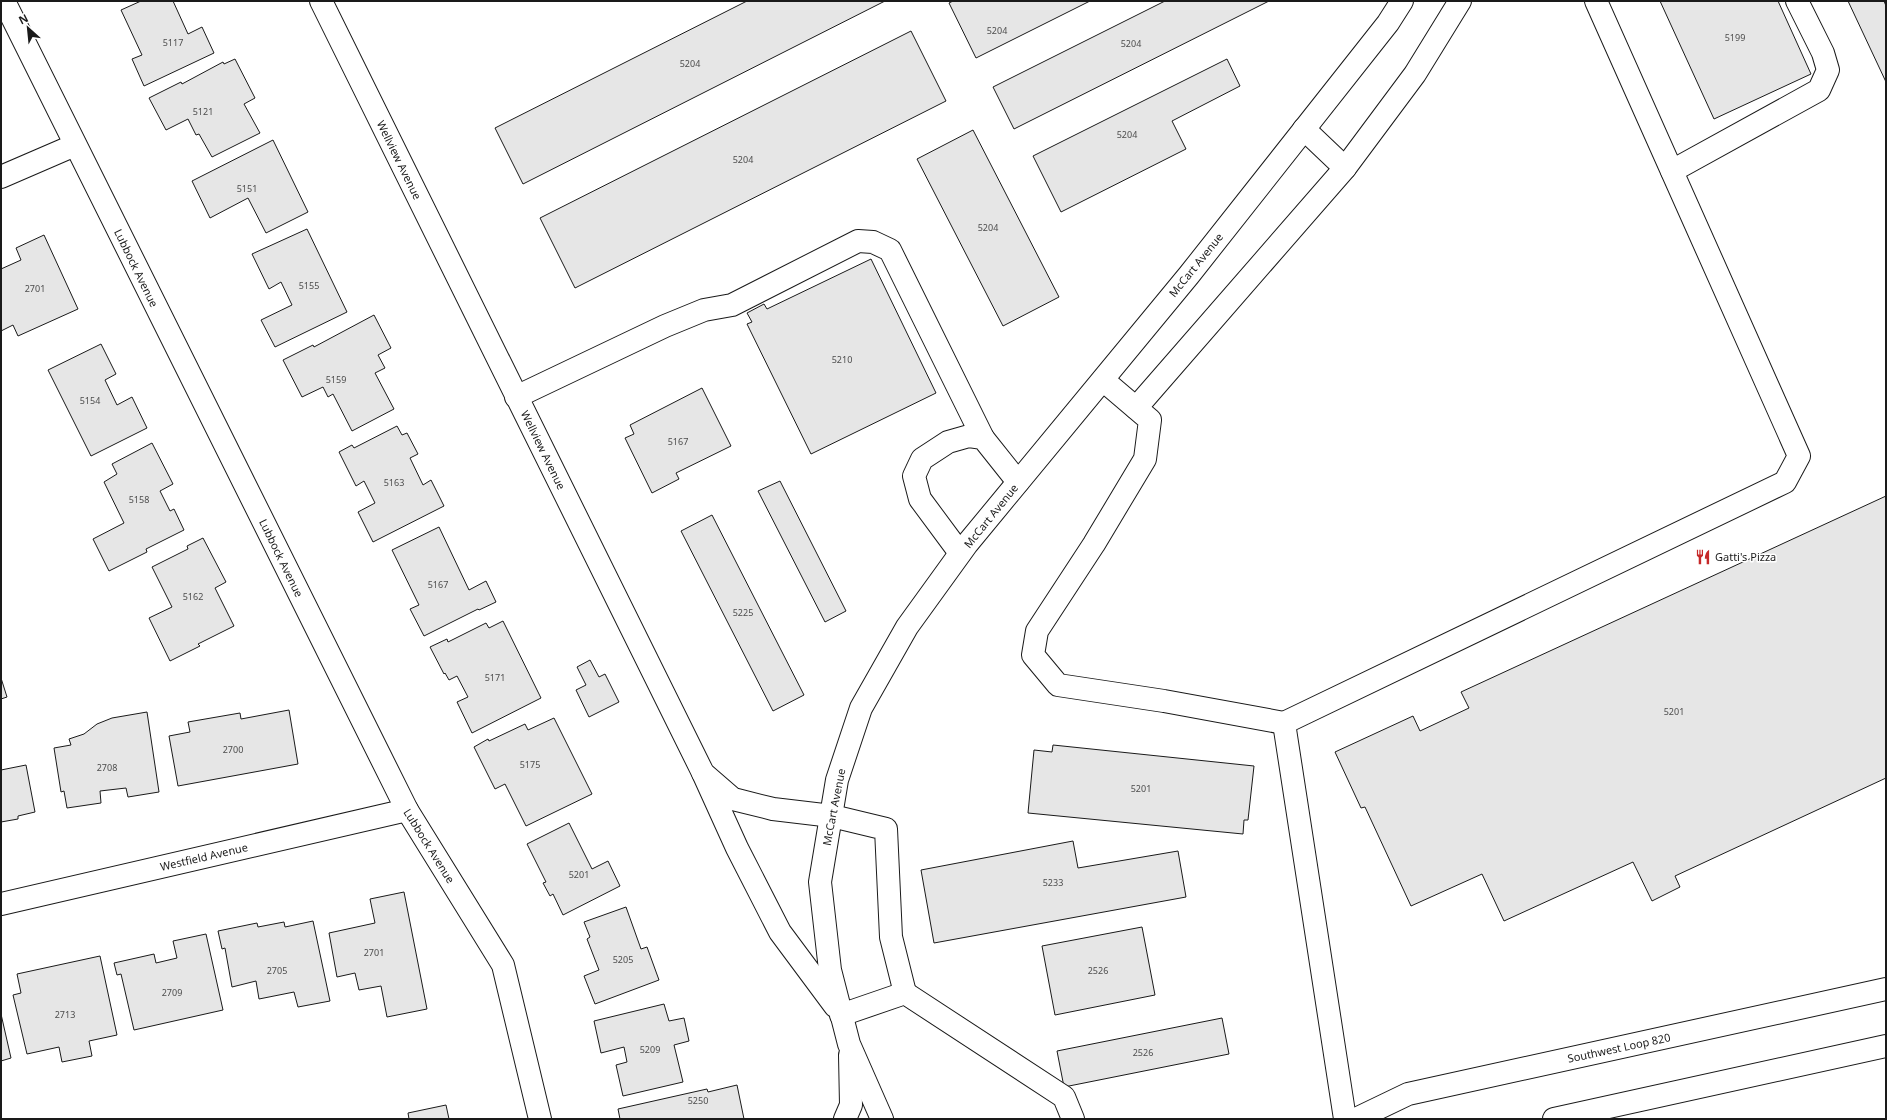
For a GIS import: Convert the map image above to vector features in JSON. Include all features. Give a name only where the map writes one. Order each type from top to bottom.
[{"type":"main road","name":"Lubbock Avenue","points":[[4,1],[407,810],[503,965],[540,1119]]},
{"type":"main road","name":"Wellview Avenue","points":[[321,1],[703,773],[732,799],[773,809],[832,816],[886,829],[891,937],[905,993]]},
{"type":"main road","name":"McCart Avenue","points":[[882,1119],[850,1044],[830,970],[820,882],[837,780],[861,708],[907,627],[960,553],[1103,380],[1304,130],[1388,23],[1402,1]]},
{"type":"main road","points":[[1136,408],[1345,168],[1415,74],[1460,1]]},
{"type":"main road","points":[[1103,380],[1150,420],[1145,459],[1094,544],[1037,631],[1033,655],[1058,685],[1284,723],[1785,482],[1799,456],[1596,1]]},
{"type":"main road","points":[[1672,171],[1819,90],[1828,70],[1823,53],[1797,1]]},
{"type":"main road","points":[[1304,130],[1345,168]]},
{"type":"main road","points":[[1,177],[75,145]]},
{"type":"main road","points":[[516,397],[665,326],[704,310],[732,305],[858,241],[873,242],[890,250],[983,438],[1018,482]]},
{"type":"main road","points":[[960,553],[920,499],[914,476],[922,458],[948,442],[970,436],[983,438]]},
{"type":"main road","points":[[1284,723],[1345,1119]]},
{"type":"main road","points":[[703,773],[737,848],[780,932],[842,1015],[905,993],[1064,1096],[1073,1119]]},
{"type":"main road","name":"Westfield Avenue","points":[[1,904],[407,810]]},
{"type":"main road","name":"Southwest Loop 820","points":[[1356,1119],[1408,1094],[1886,989]]},
{"type":"main road","points":[[845,1119],[851,1105],[850,1044]]},
{"type":"main road","points":[[1554,1119],[1886,1046]]},
{"type":"building","points":[[141,1],[173,1],[188,34],[202,27],[214,53],[144,86],[132,59],[142,55],[121,10]]},
{"type":"building","points":[[747,1],[885,1],[523,184],[495,128]]},
{"type":"building","points":[[953,1],[1090,1],[976,58],[949,3]]},
{"type":"building","points":[[1165,1],[1269,1],[1014,129],[993,87]]},
{"type":"building","points":[[1660,1],[1778,1],[1811,74],[1714,119]]},
{"type":"building","points":[[1848,1],[1884,1],[1886,6],[1886,82]]},
{"type":"building","points":[[911,31],[946,101],[575,288],[540,218]]},
{"type":"building","points":[[235,59],[255,98],[244,104],[260,133],[212,157],[199,134],[196,135],[188,119],[166,130],[149,98],[181,82],[182,84],[223,62],[224,64]]},
{"type":"building","points":[[1227,59],[1240,86],[1172,121],[1186,149],[1061,212],[1033,156]]},
{"type":"building","points":[[973,130],[1059,297],[1003,326],[917,159]]},
{"type":"building","points":[[273,140],[308,212],[266,233],[248,198],[210,218],[192,181]]},
{"type":"building","points":[[307,229],[347,312],[275,347],[261,320],[292,305],[281,282],[269,289],[252,254]]},
{"type":"building","points":[[44,235],[78,309],[18,336],[13,325],[1,331],[1,269],[21,260],[16,248]]},
{"type":"building","points":[[871,259],[936,393],[811,454],[747,324],[752,322],[747,313],[764,304],[767,309]]},
{"type":"building","points":[[374,315],[391,348],[378,355],[385,368],[375,373],[394,409],[352,431],[333,394],[328,397],[323,387],[302,397],[283,360],[313,345],[314,347]]},
{"type":"building","points":[[101,344],[116,374],[105,380],[117,405],[132,397],[147,428],[91,456],[48,370]]},
{"type":"building","points":[[702,388],[731,446],[676,473],[679,479],[652,493],[625,438],[634,434],[630,425]]},
{"type":"building","points":[[397,426],[402,435],[407,433],[418,454],[410,458],[423,485],[431,480],[444,506],[373,542],[358,512],[375,503],[364,481],[356,486],[339,452],[352,445],[354,448]]},
{"type":"building","points":[[152,443],[173,484],[160,491],[170,511],[174,509],[184,530],[146,549],[147,552],[109,571],[93,539],[124,523],[104,482],[117,474],[112,464]]},
{"type":"building","points":[[780,481],[846,611],[825,622],[758,491]]},
{"type":"building","points":[[1886,496],[1886,778],[1675,876],[1680,887],[1652,901],[1633,862],[1504,921],[1482,874],[1411,906],[1365,807],[1361,808],[1335,752],[1413,716],[1420,731],[1469,708],[1461,692]]},
{"type":"building","points":[[712,515],[804,695],[773,711],[681,531]]},
{"type":"building","points":[[439,527],[469,590],[486,581],[496,602],[479,610],[478,609],[424,636],[410,609],[419,605],[392,550]]},
{"type":"building","points":[[203,538],[226,582],[215,588],[234,626],[198,644],[200,646],[170,661],[149,618],[172,607],[152,567],[188,549],[187,546]]},
{"type":"building","points":[[503,621],[541,698],[472,733],[457,702],[468,697],[457,676],[449,680],[445,673],[444,674],[430,647],[447,639],[448,642],[486,623],[489,628]]},
{"type":"building","points":[[590,660],[599,677],[605,674],[619,702],[589,717],[576,690],[586,685],[577,667]]},
{"type":"building","points":[[1,678],[7,697],[1,699]]},
{"type":"building","points":[[289,710],[298,764],[178,786],[169,736],[190,732],[188,722],[240,713],[241,719]]},
{"type":"building","points":[[147,712],[159,792],[128,797],[126,788],[100,791],[101,803],[67,808],[64,791],[61,792],[54,748],[71,745],[69,739],[84,734],[97,724],[112,718]]},
{"type":"building","points":[[554,718],[592,794],[526,826],[505,784],[495,789],[474,747],[488,739],[489,741],[525,724],[528,730]]},
{"type":"building","points":[[1053,745],[1254,766],[1248,820],[1244,820],[1243,834],[1028,813],[1034,750],[1052,752]]},
{"type":"building","points":[[26,765],[35,812],[18,816],[18,819],[1,822],[1,770]]},
{"type":"building","points":[[569,823],[592,869],[608,861],[620,886],[563,915],[553,894],[550,896],[543,883],[546,882],[527,844]]},
{"type":"building","points":[[1073,841],[1078,868],[1178,851],[1186,897],[934,943],[921,870]]},
{"type":"building","points":[[404,892],[427,1009],[387,1017],[381,986],[359,990],[355,973],[337,977],[329,933],[375,923],[370,899]]},
{"type":"building","points":[[626,907],[641,949],[647,947],[659,980],[595,1004],[584,976],[599,970],[587,939],[590,937],[584,922]]},
{"type":"building","points":[[313,921],[330,1001],[298,1007],[294,992],[259,999],[256,981],[232,987],[225,948],[222,949],[218,931],[257,923],[258,927],[284,922],[285,927]]},
{"type":"building","points":[[1142,927],[1155,995],[1055,1015],[1042,946]]},
{"type":"building","points":[[206,934],[223,1010],[134,1030],[121,974],[117,975],[114,963],[154,954],[156,963],[177,958],[173,941]]},
{"type":"building","points":[[100,956],[117,1035],[89,1041],[92,1056],[62,1062],[59,1047],[27,1054],[13,995],[21,993],[17,974]]},
{"type":"building","points":[[664,1004],[669,1021],[684,1018],[689,1041],[674,1045],[683,1082],[623,1096],[616,1065],[627,1062],[624,1047],[601,1053],[594,1021]]},
{"type":"building","points":[[1,1014],[11,1058],[1,1061]]},
{"type":"building","points":[[1222,1018],[1229,1054],[1064,1087],[1057,1051]]},
{"type":"building","points":[[737,1085],[744,1119],[620,1119],[618,1109],[707,1089],[708,1092]]},
{"type":"building","points":[[446,1105],[449,1119],[409,1119],[408,1113]]},
{"type":"place","name":"Gatti's Pizza","points":[[1703,557]]}]
